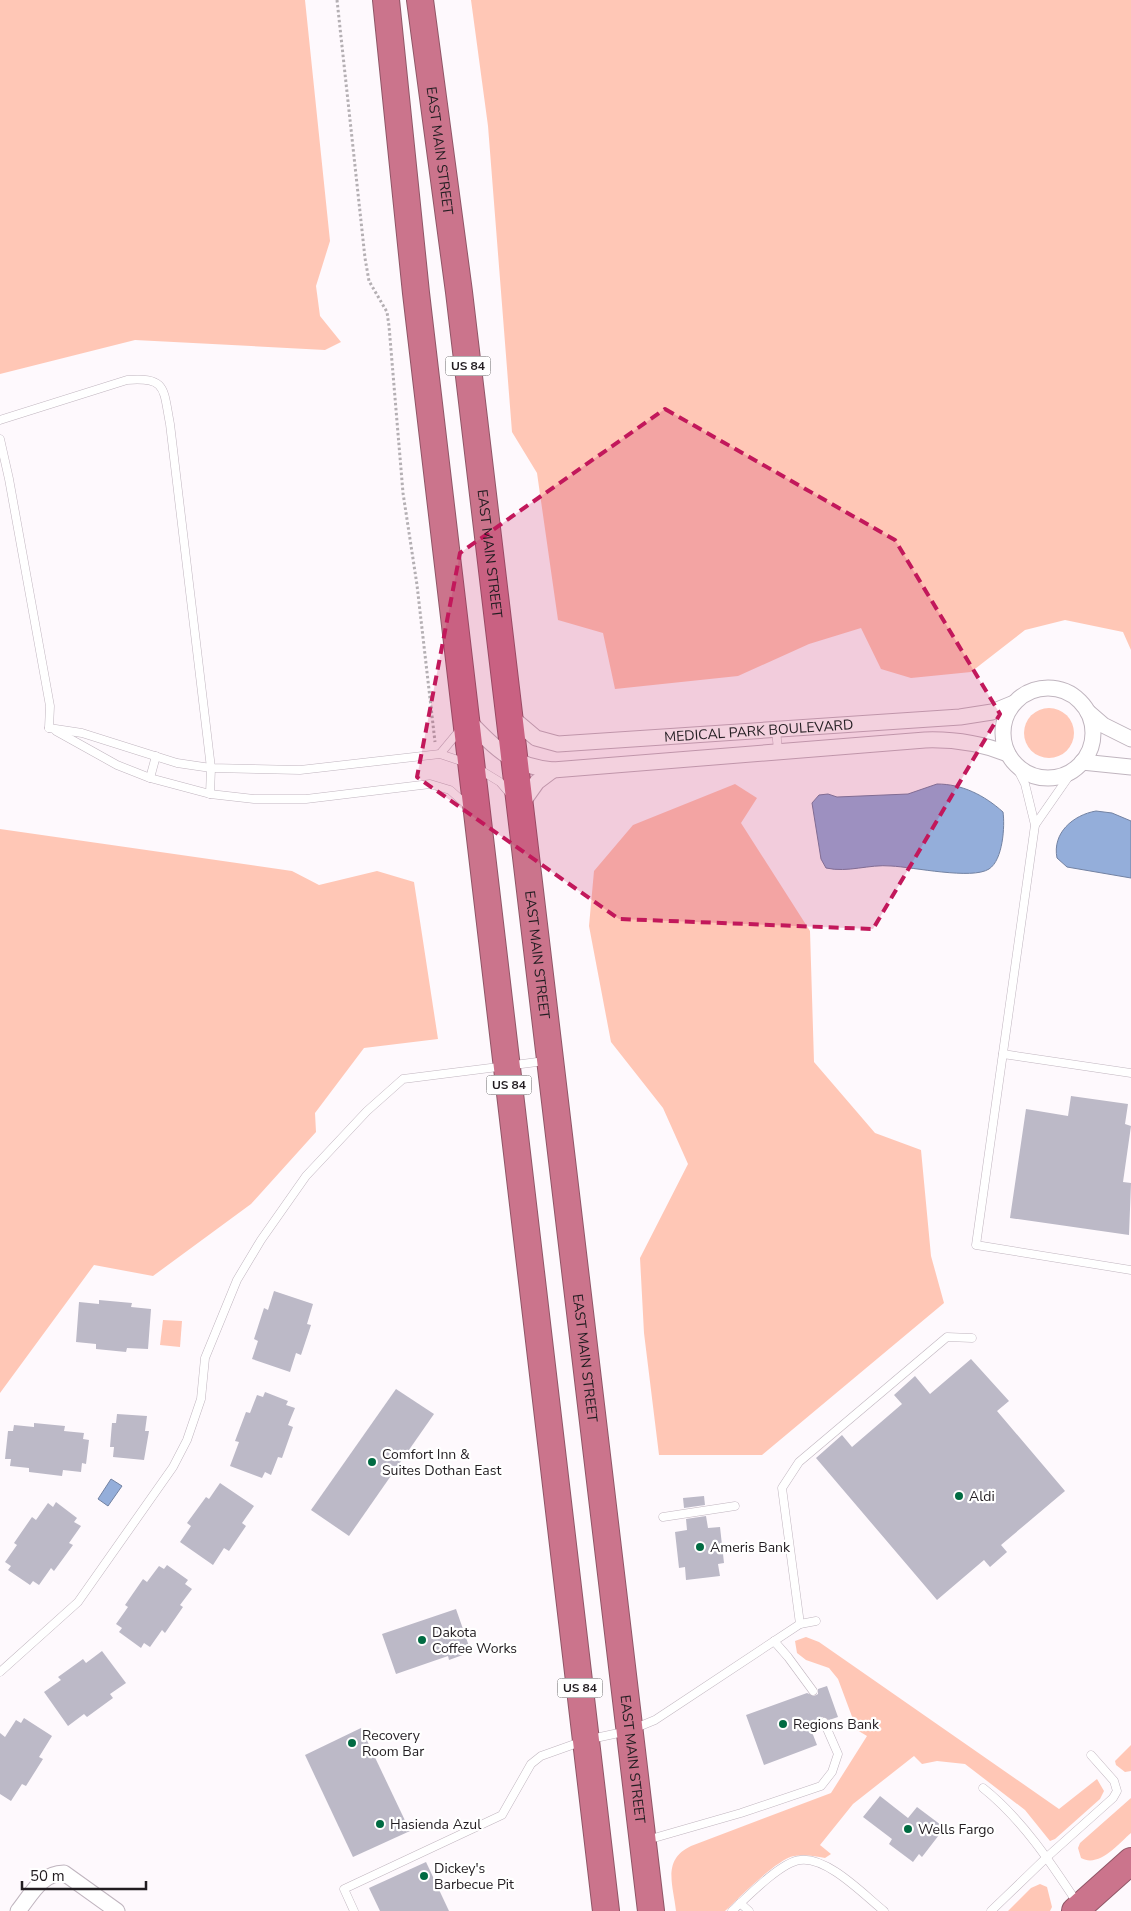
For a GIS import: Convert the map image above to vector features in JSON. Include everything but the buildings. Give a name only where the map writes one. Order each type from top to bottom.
[{"type":"highway","name":"US 84","points":[[386,0],[416,293],[606,1911]]},
{"type":"highway","name":"EAST MAIN STREET","points":[[420,0],[460,292],[628,1732],[651,1911]]},
{"type":"highway","points":[[1079,1910],[1131,1861]]},
{"type":"street","points":[[1131,739],[1103,725],[1073,696],[1053,688],[1031,691],[1014,703],[1008,712],[1003,732],[1011,758],[1032,775],[1054,777],[1078,766],[1131,767]]},
{"type":"street","name":"MEDICAL PARK BOULEVARD","points":[[509,715],[536,738],[558,744],[960,717],[992,712],[1014,703]]},
{"type":"street","points":[[1078,766],[1090,748],[1093,732],[1087,711]]},
{"type":"street","name":"MEDICAL PARK BOULEVARD","points":[[466,717],[493,746],[514,760],[539,768],[553,770],[778,750],[956,739],[985,745],[1011,758]]},
{"type":"street","points":[[520,806],[537,782],[553,770]]},
{"type":"street","points":[[18,1911],[47,1877],[54,1873],[64,1873],[117,1911]]},
{"type":"lane","points":[[0,420],[126,380],[148,378],[158,383],[165,394],[210,768],[210,794]]},
{"type":"lane","points":[[0,439],[10,479],[50,706],[50,728]]},
{"type":"lane","points":[[438,755],[459,732],[466,717]]},
{"type":"lane","points":[[50,728],[82,733],[177,763],[210,768],[300,770],[438,755],[471,764],[500,782],[520,806]]},
{"type":"lane","points":[[50,728],[117,765],[150,778],[210,794],[254,799],[306,799],[430,784],[450,790],[462,799],[477,818]]},
{"type":"lane","points":[[776,730],[778,750]]},
{"type":"lane","points":[[150,778],[156,756]]},
{"type":"lane","points":[[1011,758],[1024,784],[1035,825],[976,1245],[1131,1270]]},
{"type":"lane","points":[[1035,825],[1078,766]]},
{"type":"lane","points":[[1003,1054],[1131,1073]]},
{"type":"lane","points":[[0,1672],[78,1602],[173,1466],[188,1440],[201,1399],[205,1358],[237,1280],[261,1240],[306,1176],[367,1112],[403,1079],[550,1061]]},
{"type":"lane","points":[[800,1624],[782,1488],[800,1462],[946,1337],[972,1338]]},
{"type":"lane","points":[[663,1517],[734,1506]]},
{"type":"lane","points":[[354,1911],[344,1889],[502,1815],[530,1764],[541,1756],[586,1740],[628,1732],[655,1720],[800,1624],[816,1621]]},
{"type":"lane","points":[[774,1642],[788,1657],[813,1691]]},
{"type":"lane","points":[[642,1841],[741,1813],[821,1786],[832,1772],[838,1754],[824,1722]]},
{"type":"lane","points":[[992,1911],[1046,1857],[1113,1798],[1117,1791],[1114,1781],[1091,1755]]},
{"type":"lane","points":[[983,1788],[1008,1812],[1046,1857],[1079,1910]]},
{"type":"lane","points":[[732,1911],[784,1867],[798,1860],[811,1860],[824,1864],[884,1911]]},
{"type":"lane","points":[[740,1903],[749,1911]]},
{"type":"path","points":[[337,0],[365,258],[369,281],[387,312],[389,326],[402,493],[418,595],[438,755]]},
{"type":"highlighted area","points":[[665,409],[895,540],[1000,714],[873,929],[619,919],[417,777],[460,553]]},
{"type":"shaded area","points":[[0,0],[305,0],[330,241],[316,286],[320,316],[341,342],[325,350],[135,340],[0,374]]},
{"type":"shaded area","points":[[471,0],[1131,0],[1131,650],[1123,632],[1065,620],[1025,630],[971,672],[911,678],[881,669],[861,628],[809,644],[738,676],[615,689],[603,633],[558,620],[537,473],[512,432],[488,126]]},
{"type":"shaded area","points":[[1049,708],[1058,710],[1069,719],[1074,733],[1072,742],[1063,753],[1049,758],[1040,756],[1029,747],[1024,733],[1026,724],[1035,713]]},
{"type":"shaded area","points":[[735,784],[757,798],[741,823],[810,931],[814,1062],[875,1133],[921,1150],[931,1256],[944,1303],[762,1455],[659,1455],[644,1333],[640,1258],[688,1164],[663,1108],[611,1042],[589,926],[594,871],[633,825]]},
{"type":"shaded area","points":[[0,829],[292,871],[319,885],[377,871],[414,882],[438,1039],[364,1048],[315,1113],[316,1132],[251,1204],[153,1276],[94,1265],[0,1393]]},
{"type":"shaded area","points":[[163,1320],[182,1321],[180,1347],[160,1345]]},
{"type":"shaded area","points":[[806,1637],[819,1642],[1059,1809],[1097,1779],[1104,1791],[1100,1799],[1055,1839],[1050,1841],[1025,1810],[965,1764],[937,1761],[922,1764],[914,1756],[853,1804],[820,1845],[831,1854],[825,1858],[802,1855],[787,1859],[758,1880],[725,1911],[676,1911],[672,1874],[676,1858],[682,1852],[691,1846],[831,1793],[867,1736],[857,1730],[838,1679],[829,1668],[806,1660],[797,1653],[795,1641]]},
{"type":"shaded area","points":[[1131,1745],[1131,1771],[1125,1772],[1116,1765],[1115,1761]]},
{"type":"shaded area","points":[[1131,1798],[1131,1833],[1108,1853],[1095,1860],[1081,1858],[1078,1848],[1080,1843]]},
{"type":"shaded area","points":[[1040,1884],[1047,1887],[1052,1907],[1050,1911],[1008,1911],[1031,1888]]},
{"type":"water","points":[[937,784],[964,788],[988,800],[1003,812],[1004,826],[1000,851],[994,865],[989,869],[981,872],[956,873],[891,866],[842,870],[826,868],[821,859],[812,803],[819,795],[828,794],[837,797],[908,794]]},
{"type":"water","points":[[1096,811],[1112,813],[1131,821],[1131,878],[1067,867],[1057,858],[1056,849],[1061,833],[1072,821]]},
{"type":"water","points":[[111,1479],[122,1486],[108,1506],[98,1499]]},
{"type":"place","name":"Comfort Inn & Suites Dothan East","points":[[372,1462]]},
{"type":"place","name":"Aldi","points":[[959,1496]]},
{"type":"place","name":"Ameris Bank","points":[[700,1547]]},
{"type":"place","name":"Dakota Coffee Works","points":[[422,1640]]},
{"type":"place","name":"Regions Bank","points":[[783,1724]]},
{"type":"place","name":"Recovery Room Bar","points":[[352,1743]]},
{"type":"place","name":"Hasienda Azul","points":[[380,1824]]},
{"type":"place","name":"Wells Fargo","points":[[908,1829]]},
{"type":"place","name":"Dickey's Barbecue Pit","points":[[424,1876]]}]
